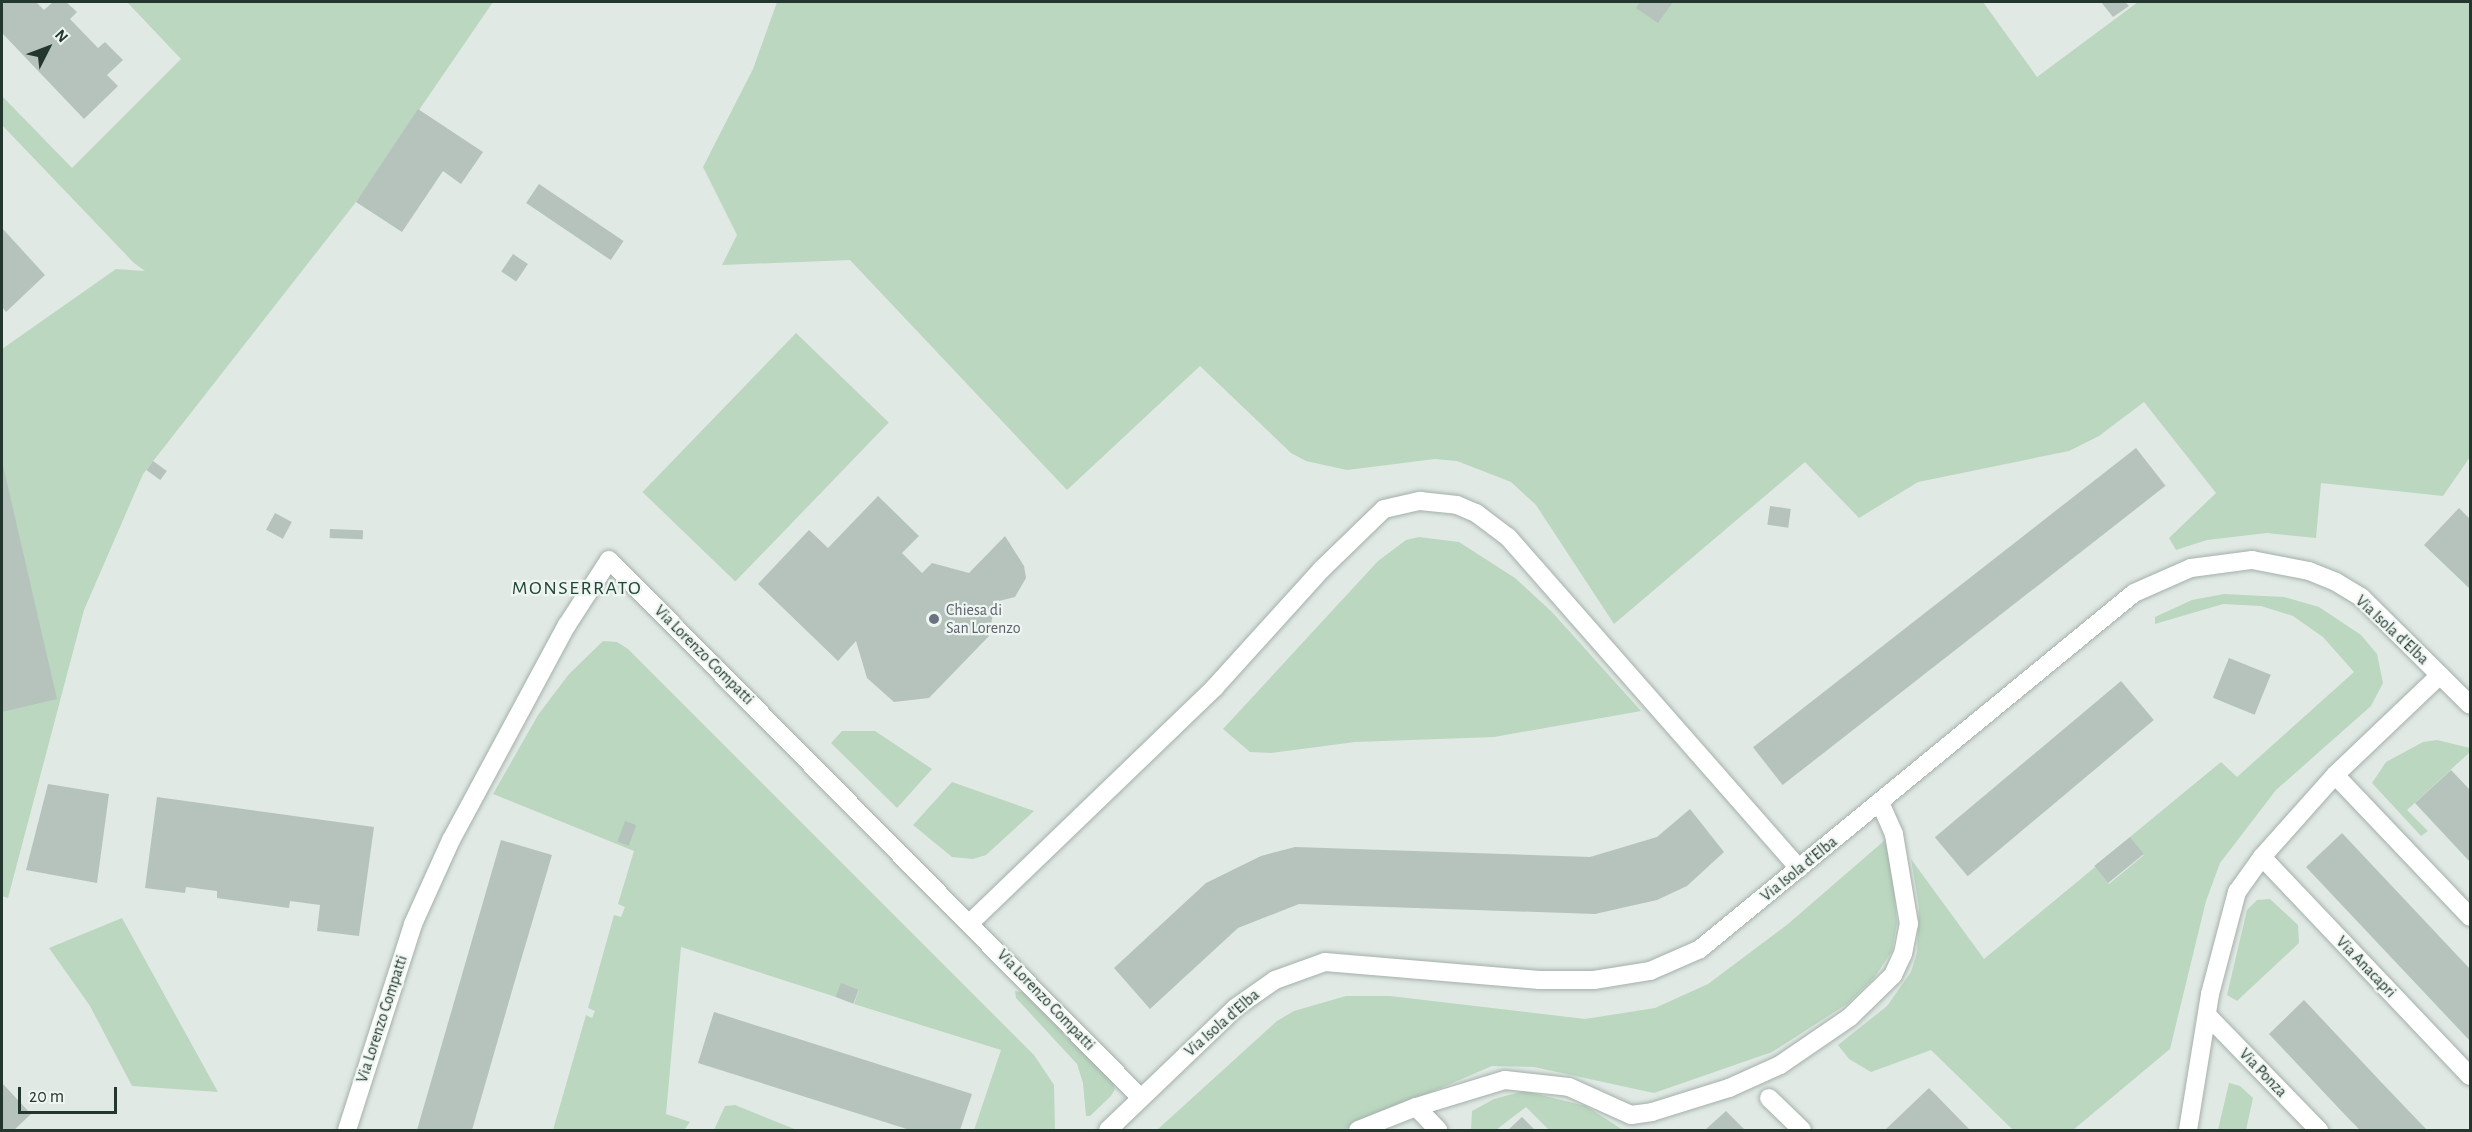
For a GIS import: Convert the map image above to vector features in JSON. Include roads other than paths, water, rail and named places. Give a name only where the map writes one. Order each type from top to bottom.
[{"type":"street","points":[[971,922],[1215,687],[1322,569],[1383,509],[1420,501],[1448,503],[1476,513],[1508,537],[1799,868]]},
{"type":"street","name":"Via Lorenzo Compatti","points":[[346,1131],[413,924],[451,840],[567,625],[609,560],[971,922],[1140,1097]]},
{"type":"street","name":"Via Isola d'Elba","points":[[1108,1131],[1140,1097],[1235,1008],[1275,980],[1325,962],[1386,964],[1539,980],[1594,980],[1650,971],[1700,949],[2134,593],[2191,568],[2252,560],[2309,571],[2361,597],[2470,705]]},
{"type":"street","name":"Via Isola d'Elba","points":[[2188,1131],[2207,1016],[2233,902],[2262,857],[2335,775],[2440,675]]},
{"type":"street","points":[[2335,775],[2470,917]]},
{"type":"street","points":[[1631,1115],[1701,1097],[1780,1065],[1850,1017],[1893,975],[1904,954],[1910,924],[1894,834],[1880,803]]},
{"type":"street","name":"Via Anacapri","points":[[2262,857],[2470,1076]]},
{"type":"street","name":"Via Ponza","points":[[2207,1016],[2319,1131]]},
{"type":"street","points":[[1358,1131],[1416,1107],[1505,1080],[1527,1080],[1569,1087],[1631,1115],[1646,1131]]},
{"type":"street","points":[[1769,1098],[1802,1131]]},
{"type":"street","points":[[1416,1107],[1438,1131]]},
{"type":"place","name":"Chiesa di San Lorenzo","points":[[934,619]]},
{"type":"district","name":"MONSERRATO","points":[[577,588]]}]
